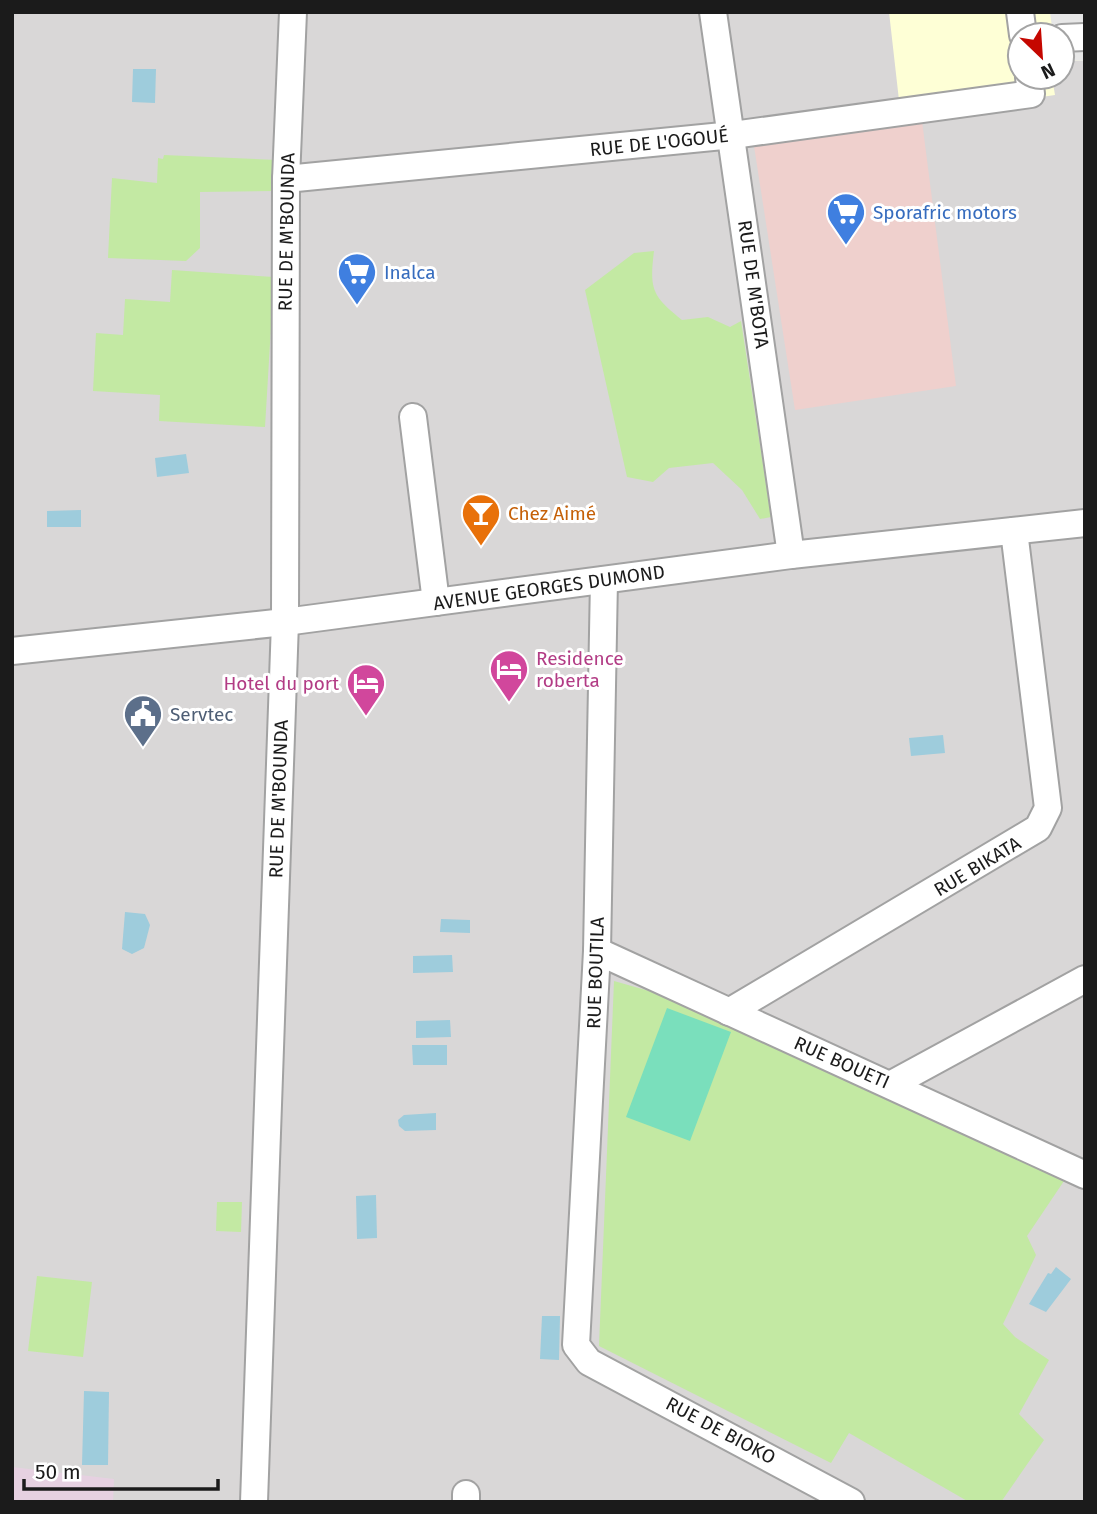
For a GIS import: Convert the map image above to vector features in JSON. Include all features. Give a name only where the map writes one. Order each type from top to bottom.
[{"type":"street","name":"RUE DE M'BOUNDA","points":[[254,1502],[285,622],[286,179],[293,12]]},
{"type":"street","name":"RUE DE M'BOTA","points":[[713,12],[792,555]]},
{"type":"street","name":"RUE DE L'OGOUÉ","points":[[286,179],[733,135],[1006,90]]},
{"type":"street","points":[[413,417],[436,602]]},
{"type":"street","name":"AVENUE GEORGES DUMOND","points":[[12,651],[285,622],[792,555],[1085,523]]},
{"type":"street","name":"RUE BIKATA","points":[[729,1012],[1038,828],[1048,808],[1014,531]]},
{"type":"street","name":"RUE BOUTILA","points":[[589,1362],[576,1345],[597,951],[604,580]]},
{"type":"street","name":"RUE BOUETI","points":[[597,951],[892,1084],[1085,1175]]},
{"type":"street","points":[[892,1084],[1085,979]]},
{"type":"street","name":"RUE DE BIOKO","points":[[589,1362],[851,1502]]},
{"type":"shaded area","points":[[12,12],[1085,12],[1085,1502],[12,1502]]},
{"type":"shaded area","points":[[889,12],[1085,12],[1085,61],[1076,61],[1076,21],[1006,21],[1006,91],[1054,91],[1055,95],[901,118]]},
{"type":"shaded area","points":[[1050,12],[1085,12],[1085,61],[1076,61],[1076,21],[1051,21]]},
{"type":"shaded area","name":"Sporafric motors","points":[[922,121],[956,386],[795,410],[754,146]]},
{"type":"shaded area","points":[[12,1467],[114,1479],[113,1502],[12,1502]]},
{"type":"green space","points":[[164,155],[277,160],[273,191],[200,192],[200,248],[186,261],[108,258],[112,178],[157,183],[158,158],[163,159]]},
{"type":"green space","points":[[654,251],[652,275],[655,292],[682,320],[708,317],[730,327],[741,321],[771,517],[760,519],[742,490],[713,463],[669,468],[653,482],[627,477],[585,290],[634,253]]},
{"type":"green space","points":[[172,270],[274,277],[265,427],[159,421],[160,395],[93,391],[96,333],[123,335],[125,299],[170,302]]},
{"type":"green space","points":[[614,981],[744,1018],[1066,1178],[1027,1236],[1036,1255],[1003,1324],[1015,1337],[1049,1360],[1019,1414],[1044,1440],[1001,1502],[969,1502],[849,1433],[831,1463],[599,1346]]},
{"type":"green space","points":[[667,1008],[731,1032],[690,1141],[626,1117]]},
{"type":"green space","points":[[217,1202],[242,1202],[241,1232],[216,1231]]},
{"type":"green space","points":[[37,1276],[92,1282],[83,1357],[28,1351]]},
{"type":"water","points":[[133,69],[156,69],[155,103],[132,102]]},
{"type":"water","points":[[186,454],[189,473],[157,477],[155,458]]},
{"type":"water","points":[[81,510],[81,527],[47,527],[47,511]]},
{"type":"water","points":[[943,735],[945,753],[911,756],[909,738]]},
{"type":"water","points":[[125,912],[145,914],[150,925],[144,948],[132,954],[122,949]]},
{"type":"water","points":[[441,919],[470,920],[470,933],[440,932]]},
{"type":"water","points":[[452,955],[453,972],[413,973],[413,956]]},
{"type":"water","points":[[450,1020],[451,1037],[416,1038],[416,1021]]},
{"type":"water","points":[[412,1045],[447,1045],[447,1065],[413,1065]]},
{"type":"water","points":[[436,1113],[436,1130],[405,1131],[399,1126],[398,1120],[404,1115]]},
{"type":"water","points":[[376,1195],[377,1238],[357,1239],[356,1196]]},
{"type":"water","points":[[1056,1267],[1071,1279],[1046,1312],[1029,1304],[1048,1273],[1051,1274]]},
{"type":"water","points":[[542,1316],[560,1316],[559,1360],[540,1359]]},
{"type":"water","points":[[84,1391],[109,1392],[108,1465],[82,1465]]},
{"type":"place","name":"Sporafric motors","points":[[846,246]]},
{"type":"place","name":"Inalca","points":[[357,306]]},
{"type":"place","name":"Chez Aimé","points":[[481,547]]},
{"type":"place","name":"Residence roberta","points":[[509,703]]},
{"type":"place","name":"Hotel du port","points":[[366,717]]},
{"type":"place","name":"Servtec","points":[[143,748]]}]
